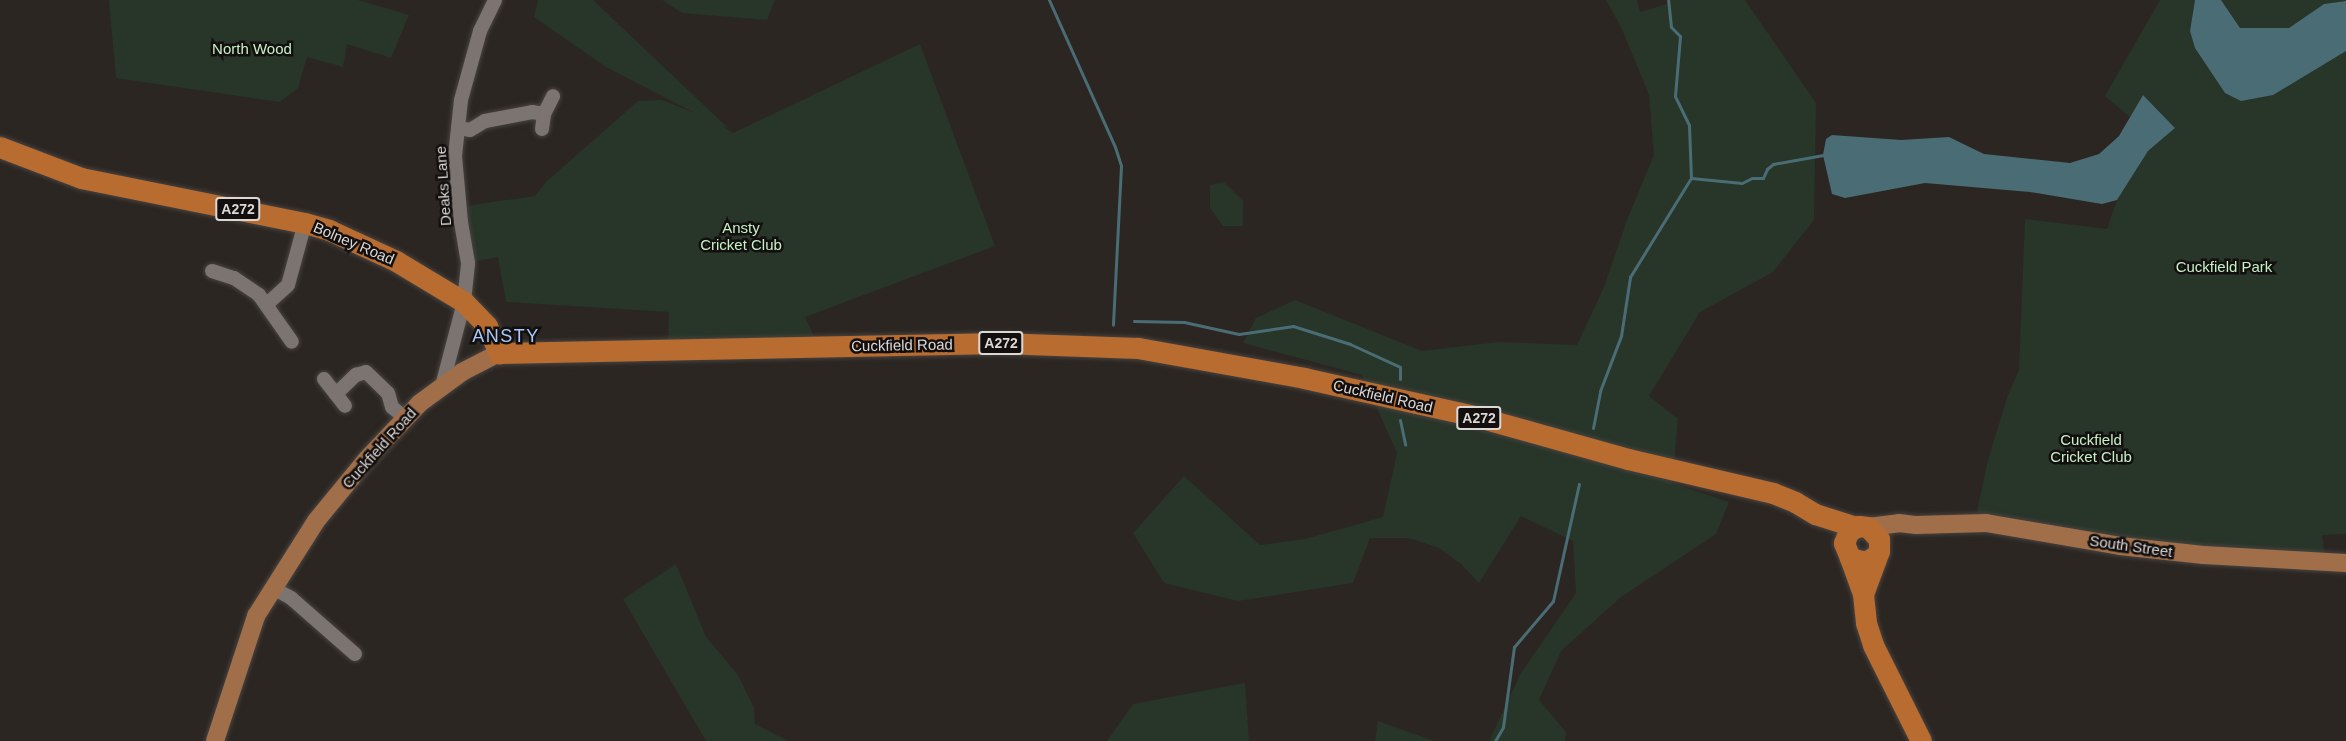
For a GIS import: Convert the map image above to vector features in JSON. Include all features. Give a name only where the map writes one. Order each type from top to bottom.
[{"type":"highway","name":"Bolney Road","points":[[0,147],[81,178],[305,222],[329,230],[396,261],[464,302],[487,326],[499,353]]},
{"type":"highway","name":"Cuckfield Road","points":[[499,353],[1000,343],[1138,348],[1304,378],[1478,417],[1628,459],[1773,493],[1815,514],[1862,527]]},
{"type":"highway","name":"Cuckfield Road","points":[[1815,514],[1847,553]]},
{"type":"highway","points":[[1862,527],[1876,534],[1878,551],[1866,562],[1847,553],[1846,535],[1862,527]]},
{"type":"highway","name":"A272","points":[[1863,594],[1878,551]]},
{"type":"highway","name":"A272","points":[[1847,553],[1863,594],[1866,623],[1873,645],[1921,741]]},
{"type":"main road","name":"Cuckfield Road","points":[[214,737],[256,616],[316,521],[404,417],[462,372],[499,353]]},
{"type":"main road","name":"South Street","points":[[1862,527],[1899,523],[1916,525],[1986,523],[2120,546],[2204,555],[2346,563]]},
{"type":"main road","name":"South Street","points":[[1878,551],[1916,525]]},
{"type":"street","name":"Deaks Lane","points":[[442,386],[464,302],[468,263],[461,222],[455,156],[461,100],[480,31],[495,0]]},
{"type":"street","points":[[542,129],[544,114],[553,96]]},
{"type":"street","points":[[458,128],[470,130],[485,121],[532,112],[544,114]]},
{"type":"street","points":[[267,304],[288,285],[305,222]]},
{"type":"street","points":[[212,271],[234,278],[259,295],[292,342]]},
{"type":"street","points":[[336,394],[356,375],[366,372],[377,380],[388,393],[392,407],[404,417]]},
{"type":"street","points":[[324,379],[345,405]]},
{"type":"street","points":[[273,588],[291,598],[355,654]]},
{"type":"green space","name":"North Wood","points":[[109,0],[358,0],[409,15],[391,58],[347,44],[343,67],[307,57],[298,88],[280,102],[116,78]]},
{"type":"green space","name":"Ansty Cricket Club","points":[[538,0],[593,0],[728,128],[722,126],[733,133],[920,44],[995,246],[805,317],[819,347],[668,349],[669,312],[506,302],[498,257],[468,263],[459,207],[535,196],[547,181],[638,101],[662,100],[695,113],[606,67],[534,17]]},
{"type":"green space","points":[[662,0],[775,0],[767,20],[682,13]]},
{"type":"green space","points":[[1606,0],[1637,0],[1640,12],[1667,4],[1668,0],[1745,0],[1816,103],[1814,220],[1773,272],[1700,312],[1649,396],[1678,419],[1672,483],[1729,502],[1716,534],[1621,597],[1561,651],[1539,700],[1566,732],[1565,741],[1489,741],[1521,673],[1576,593],[1573,541],[1521,516],[1479,583],[1461,564],[1439,548],[1409,538],[1370,538],[1353,583],[1238,601],[1164,583],[1133,533],[1184,476],[1260,545],[1305,539],[1383,517],[1397,453],[1362,375],[1243,343],[1256,318],[1295,300],[1422,351],[1498,342],[1577,345],[1604,287],[1627,220],[1654,155],[1649,95],[1621,27]]},
{"type":"green space","points":[[2160,0],[2195,0],[2190,31],[2336,56],[2346,51],[2346,534],[2322,535],[2326,562],[1986,523],[1977,511],[1988,460],[2008,395],[2019,370],[2025,219],[2107,229],[2117,200],[2148,151],[2175,128],[2143,95],[2130,117],[2105,96]]},
{"type":"green space","points":[[2221,0],[2346,1],[2324,4],[2289,28],[2240,28]]},
{"type":"green space","points":[[1224,182],[1243,201],[1243,226],[1223,226],[1210,208],[1210,185]]},
{"type":"green space","points":[[676,564],[706,637],[738,675],[754,708],[755,724],[788,741],[706,741],[623,599]]},
{"type":"green space","points":[[1245,683],[1249,741],[1107,741],[1133,704]]},
{"type":"green space","points":[[1378,721],[1434,741],[1375,741]]},
{"type":"water","points":[[2195,0],[2221,0],[2240,28],[2289,28],[2324,4],[2346,1],[2346,51],[2273,95],[2241,101],[2225,93],[2195,48],[2190,31]]},
{"type":"water","points":[[2143,95],[2175,128],[2148,151],[2117,200],[2102,204],[2030,192],[1925,183],[1845,198],[1832,194],[1823,155],[1826,139],[1832,135],[1901,140],[1949,137],[1984,154],[2070,163],[2099,154],[2119,136]]},
{"type":"waterway","points":[[1049,0],[1115,147],[1121,166],[1113,325]]},
{"type":"waterway","points":[[1593,428],[1600,391],[1621,336],[1630,277],[1691,178],[1689,125],[1675,96],[1680,36],[1671,27],[1668,0]]},
{"type":"waterway","points":[[1691,178],[1742,183],[1752,178],[1763,178],[1767,169],[1773,164],[1823,155]]},
{"type":"waterway","points":[[1134,321],[1184,322],[1239,334],[1293,326],[1350,344],[1400,367],[1400,379]]},
{"type":"waterway","points":[[1400,420],[1405,444]]},
{"type":"waterway","points":[[1495,741],[1503,727],[1514,647],[1553,601],[1579,484]]},
{"type":"district","name":"ANSTY","points":[[506,336]]},
{"type":"park label","name":"Cuckfield Park","points":[[2224,267]]},
{"type":"park label","name":"Cuckfield Cricket Club","points":[[2091,448]]}]
